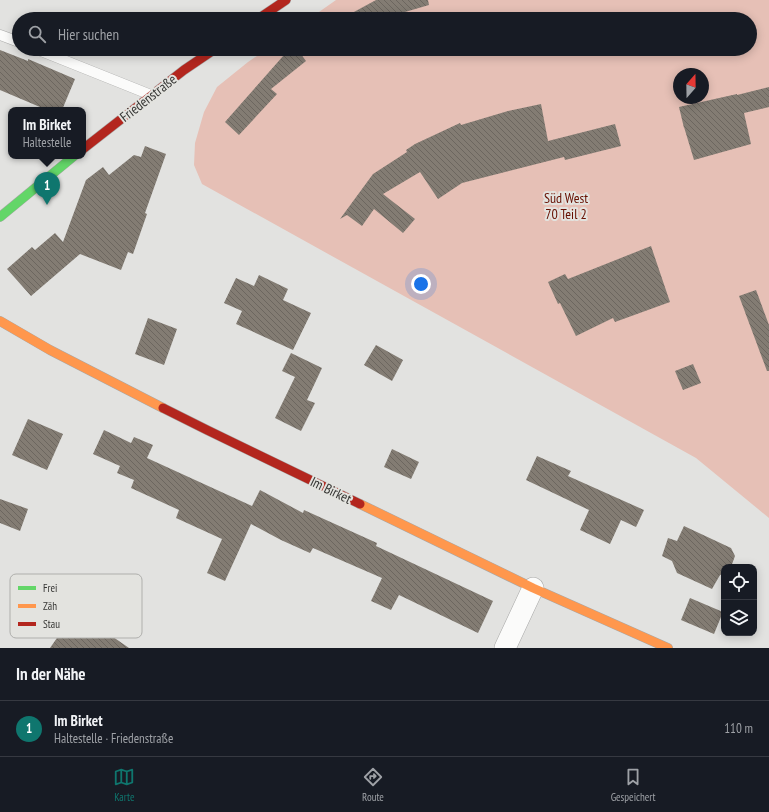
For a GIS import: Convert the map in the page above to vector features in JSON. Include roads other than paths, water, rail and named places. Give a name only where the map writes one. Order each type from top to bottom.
[{"type":"street","points":[[268,12],[286,0]]},
{"type":"street","name":"Friedenstraße","points":[[86,147],[151,95],[204,56]]},
{"type":"street","points":[[0,217],[70,159]]},
{"type":"street","name":"Im Birket","points":[[0,321],[50,350],[207,430],[533,588],[668,648]]},
{"type":"street","points":[[504,648],[533,588]]},
{"type":"lane","points":[[0,35],[12,39]]},
{"type":"lane","points":[[54,56],[151,95]]},
{"type":"place","name":"Im Birket","points":[[47,205]]},
{"type":"park label","name":"Süd West 70 Teil 2","points":[[566,206]]}]
